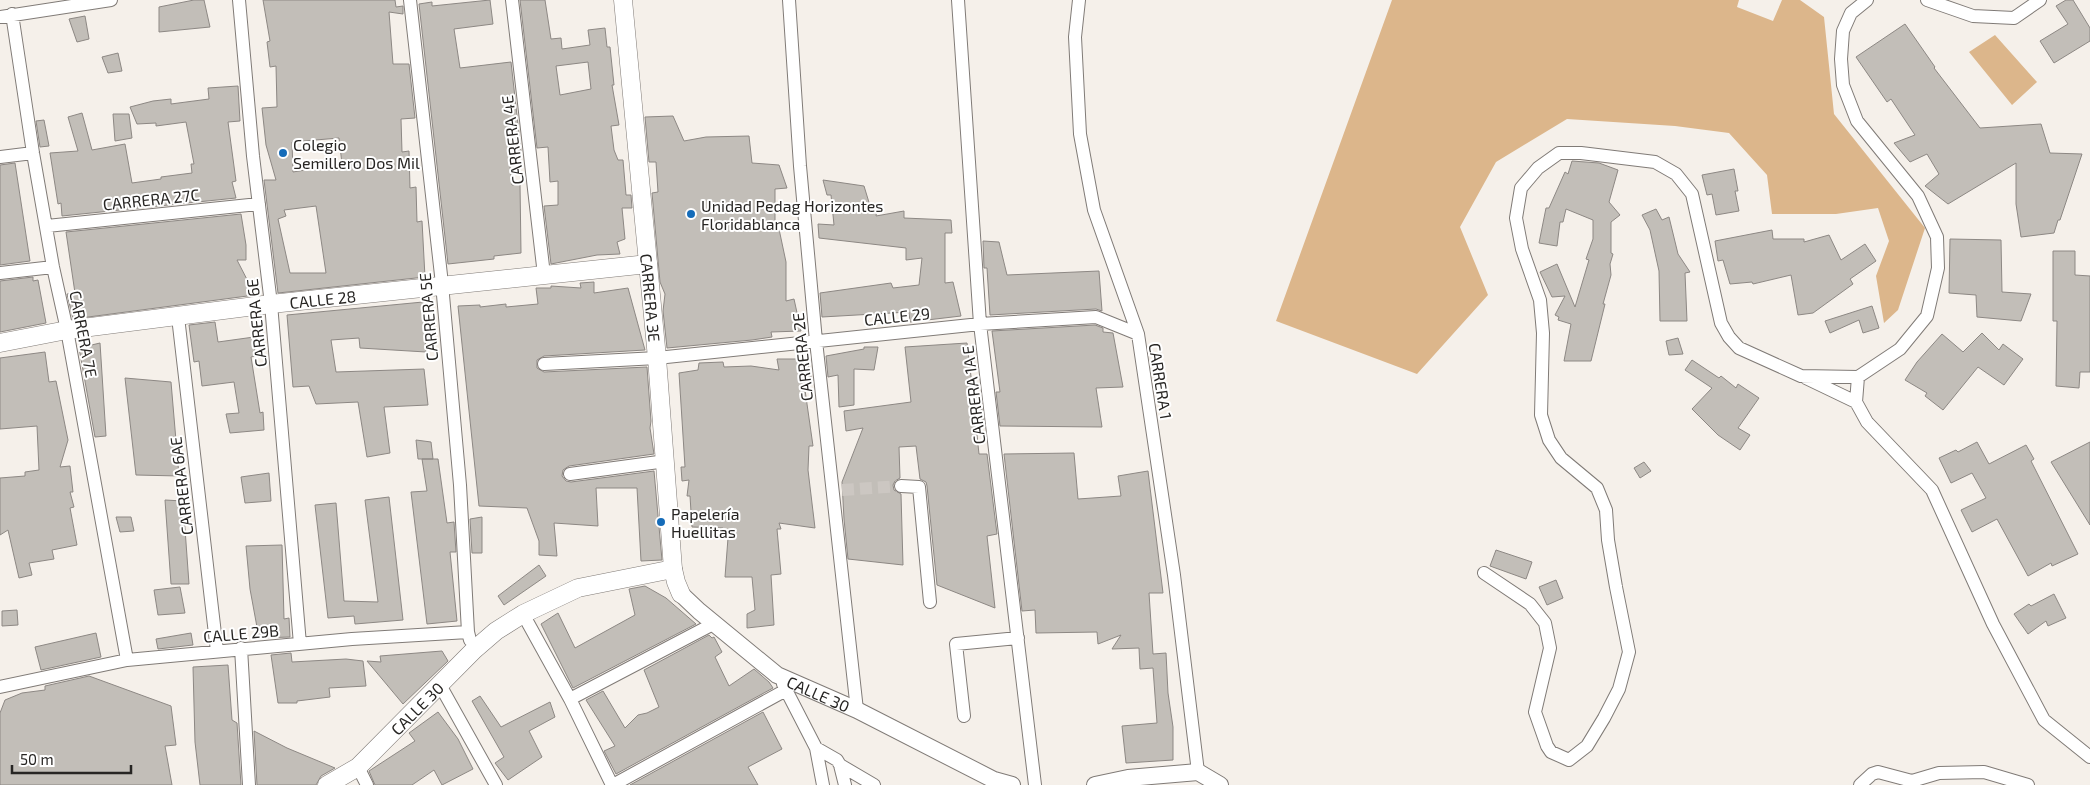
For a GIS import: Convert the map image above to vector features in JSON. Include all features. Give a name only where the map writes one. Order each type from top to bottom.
[{"type":"main road","name":"CARRERA 3E","points":[[623,0],[657,358],[673,569],[681,594]]},
{"type":"main road","name":"CALLE 28","points":[[0,343],[67,330],[270,304],[442,284],[648,264]]},
{"type":"main road","name":"CALLE 30","points":[[327,785],[358,767],[474,650],[496,632],[524,614],[578,588],[673,569]]},
{"type":"main road","name":"CALLE 30","points":[[643,576],[681,594]]},
{"type":"street","points":[[6,16],[111,0]]},
{"type":"street","name":"CARRERA 6E","points":[[239,0],[252,148],[270,304],[300,644]]},
{"type":"street","name":"CARRERA 5E","points":[[410,0],[442,284],[460,486],[468,632]]},
{"type":"street","name":"CARRERA 4E","points":[[512,0],[544,275]]},
{"type":"street","name":"CARRERA 2E","points":[[789,0],[800,166],[816,341],[838,490],[857,710]]},
{"type":"street","name":"CARRERA 1A E","points":[[958,0],[980,324],[1035,785]]},
{"type":"street","name":"CARRERA 1","points":[[1079,0],[1075,37],[1080,134],[1094,210],[1138,334],[1174,575],[1198,772]]},
{"type":"street","points":[[1802,376],[1858,377],[1900,349],[1927,316],[1938,268],[1937,237],[1918,196],[1857,121],[1843,85],[1840,59],[1843,31],[1851,13],[1867,0]]},
{"type":"street","points":[[1927,0],[1973,16],[2014,18],[2040,0]]},
{"type":"street","name":"CARRERA 7E","points":[[6,16],[47,226],[53,267],[67,330],[127,660]]},
{"type":"street","points":[[0,157],[33,153]]},
{"type":"street","points":[[1484,573],[1530,604],[1545,623],[1550,648],[1535,712],[1551,752],[1569,760],[1588,746],[1604,718],[1619,689],[1629,652],[1614,578],[1606,510],[1596,488],[1560,458],[1549,440],[1541,415],[1543,333],[1540,300],[1522,249],[1516,218],[1521,188],[1538,168],[1559,153],[1613,156],[1655,162],[1676,174],[1692,194],[1721,323],[1729,337],[1739,348],[1856,402]]},
{"type":"street","name":"CARRERA 27C","points":[[47,226],[259,204]]},
{"type":"street","points":[[0,273],[53,267]]},
{"type":"street","name":"CARRERA 6AE","points":[[178,317],[217,651]]},
{"type":"street","name":"CALLE 29","points":[[544,364],[657,358],[980,324],[1096,317],[1138,334]]},
{"type":"street","points":[[1858,377],[1856,402],[1867,422],[1932,490],[1993,624],[2044,720],[2090,757]]},
{"type":"street","points":[[570,474],[666,461]]},
{"type":"street","points":[[900,486],[919,487],[930,602]]},
{"type":"street","name":"CALLE 30","points":[[681,594],[699,611],[777,674],[857,710],[994,780],[1012,785]]},
{"type":"street","points":[[524,614],[570,699],[613,785],[786,690]]},
{"type":"street","points":[[570,699],[715,623]]},
{"type":"street","points":[[468,632],[474,650]]},
{"type":"street","name":"CALLE 29B","points":[[0,687],[127,660],[241,648],[468,632]]},
{"type":"street","points":[[964,716],[956,644],[1018,638]]},
{"type":"street","points":[[241,648],[250,785]]},
{"type":"street","points":[[777,674],[816,748],[819,781]]},
{"type":"street","points":[[440,685],[496,785]]},
{"type":"street","points":[[816,748],[874,785]]},
{"type":"street","points":[[819,781],[823,765],[828,761],[838,763]]},
{"type":"street","points":[[838,763],[844,785]]},
{"type":"street","points":[[358,767],[367,785]]},
{"type":"street","points":[[1095,785],[1128,778],[1198,772],[1220,785]]},
{"type":"street","points":[[1860,785],[1872,774],[1878,772],[1912,781],[1939,773],[1984,772],[2022,784]]},
{"type":"shaded area","points":[[1392,0],[1739,0],[1737,7],[1773,21],[1782,0],[1800,0],[1824,17],[1834,114],[1925,228],[1898,310],[1884,323],[1876,276],[1889,241],[1878,208],[1836,214],[1772,214],[1767,175],[1729,133],[1675,126],[1567,119],[1496,162],[1460,227],[1488,295],[1417,374],[1276,321]]},
{"type":"shaded area","points":[[1995,35],[2037,82],[2012,105],[1969,52]]},
{"type":"building","points":[[194,0],[204,0],[210,27],[159,32],[159,7]]},
{"type":"building","points":[[263,0],[395,0],[396,7],[403,6],[403,14],[389,12],[393,64],[409,64],[415,118],[401,119],[402,152],[409,151],[410,188],[416,187],[417,222],[422,221],[425,277],[278,293],[264,180],[276,180],[266,145],[262,108],[277,107],[276,66],[270,67],[267,42],[270,41]],"holes":[[[339,138],[342,164],[293,172],[292,142]],[[316,206],[326,273],[290,273],[278,219],[286,216],[284,210]]]},
{"type":"building","points":[[490,0],[493,24],[454,29],[460,68],[511,62],[521,151],[514,152],[515,157],[509,158],[512,185],[520,184],[521,253],[494,256],[494,259],[448,264],[419,4],[432,2],[432,6]]},
{"type":"building","points":[[520,0],[545,0],[551,39],[561,38],[562,49],[590,45],[588,30],[605,28],[607,47],[610,47],[614,85],[612,85],[619,125],[611,126],[614,150],[618,160],[623,160],[626,195],[631,195],[632,208],[622,208],[625,239],[617,242],[620,254],[597,255],[551,264],[544,206],[558,205],[558,181],[550,182],[548,147],[537,148]],"holes":[[[588,62],[591,89],[560,95],[556,66]]]},
{"type":"building","points":[[2066,0],[2073,0],[2090,28],[2090,41],[2054,63],[2040,41],[2068,24],[2056,6]]},
{"type":"building","points":[[85,16],[89,39],[77,42],[69,19]]},
{"type":"building","points":[[1905,24],[1934,68],[1980,128],[2041,124],[2050,153],[2082,154],[2054,233],[2021,237],[2016,204],[2016,163],[1948,204],[1925,186],[1939,174],[1927,154],[1910,162],[1894,143],[1915,135],[1891,99],[1887,102],[1856,57]]},
{"type":"building","points":[[118,53],[122,71],[108,73],[102,57]]},
{"type":"building","points":[[238,86],[240,121],[228,122],[236,181],[232,182],[236,198],[62,216],[61,203],[58,204],[50,153],[78,151],[68,117],[82,113],[92,150],[125,144],[132,183],[161,179],[161,177],[192,173],[191,164],[194,164],[186,122],[156,126],[156,123],[137,124],[130,107],[171,99],[171,104],[209,99],[208,88]]},
{"type":"building","points":[[113,114],[129,114],[132,138],[115,141]]},
{"type":"building","points":[[673,116],[684,141],[706,137],[749,136],[752,163],[779,165],[787,188],[775,189],[775,229],[779,229],[786,262],[786,301],[794,299],[801,331],[771,332],[772,337],[667,348],[663,311],[665,294],[660,282],[652,193],[658,192],[656,162],[649,162],[645,117]]},
{"type":"building","points":[[44,120],[49,146],[40,147],[36,121]]},
{"type":"building","points":[[1572,161],[1599,163],[1618,170],[1609,202],[1620,215],[1611,222],[1611,253],[1613,254],[1610,264],[1611,275],[1591,361],[1564,361],[1571,324],[1558,320],[1559,317],[1555,315],[1565,296],[1552,297],[1540,272],[1557,264],[1575,307],[1589,260],[1586,259],[1593,239],[1593,220],[1566,209],[1563,222],[1560,222],[1557,246],[1539,243],[1546,208],[1549,208],[1565,172],[1568,174]]},
{"type":"building","points":[[15,163],[30,261],[0,265],[0,165]]},
{"type":"building","points":[[1734,169],[1738,191],[1735,191],[1739,211],[1716,215],[1712,194],[1707,195],[1702,175]]},
{"type":"building","points":[[823,180],[864,186],[871,209],[877,209],[876,216],[904,211],[904,218],[951,220],[952,233],[945,233],[945,283],[953,282],[961,316],[910,322],[909,312],[822,317],[820,293],[891,283],[893,288],[919,285],[922,258],[906,260],[906,248],[819,238],[818,224],[834,225],[831,195],[827,195]]},
{"type":"building","points":[[1656,209],[1662,220],[1669,217],[1678,254],[1690,272],[1685,273],[1687,321],[1660,321],[1659,271],[1650,230],[1642,215]]},
{"type":"building","points":[[241,214],[246,245],[246,260],[237,260],[255,295],[73,319],[67,294],[75,293],[66,232]]},
{"type":"building","points":[[1772,230],[1773,239],[1804,239],[1804,242],[1829,235],[1841,260],[1865,244],[1876,261],[1850,279],[1853,284],[1813,313],[1798,315],[1791,275],[1753,284],[1752,282],[1730,284],[1723,260],[1718,261],[1715,241]]},
{"type":"building","points":[[1950,239],[2001,240],[2002,292],[2031,294],[2021,321],[1977,317],[1976,295],[1949,293]]},
{"type":"building","points":[[983,241],[999,242],[1007,275],[1099,271],[1102,311],[1096,309],[990,315],[987,268],[984,268]]},
{"type":"building","points":[[2053,251],[2075,251],[2075,275],[2090,276],[2090,372],[2080,372],[2079,388],[2056,386],[2057,321],[2053,321]]},
{"type":"building","points":[[33,277],[33,281],[38,280],[46,323],[0,332],[0,281]]},
{"type":"building","points":[[594,282],[594,293],[628,288],[645,350],[544,356],[537,360],[537,368],[544,372],[647,367],[650,428],[654,454],[569,466],[563,470],[562,476],[566,481],[571,482],[654,471],[662,560],[641,561],[637,488],[596,488],[598,526],[554,523],[557,556],[539,555],[539,541],[527,508],[479,506],[458,306],[480,305],[480,307],[506,304],[506,307],[538,304],[536,288],[551,288],[551,286],[581,288],[580,283]]},
{"type":"building","points":[[423,302],[426,352],[360,348],[359,338],[331,340],[336,372],[424,369],[428,405],[384,407],[390,453],[367,457],[358,402],[316,404],[309,386],[293,387],[287,315]]},
{"type":"building","points":[[1872,306],[1879,328],[1863,333],[1859,320],[1830,333],[1825,321]]},
{"type":"building","points":[[215,322],[218,342],[254,337],[255,356],[251,357],[260,413],[263,412],[264,430],[230,433],[226,414],[239,413],[234,382],[202,386],[199,361],[194,362],[189,325]]},
{"type":"building","points":[[1095,325],[1103,328],[1103,332],[1113,333],[1123,387],[1096,388],[1102,427],[1000,426],[996,392],[1000,392],[992,331]]},
{"type":"building","points":[[1982,333],[1999,350],[2003,344],[2023,359],[2004,385],[1978,367],[1943,410],[1925,396],[1927,393],[1905,380],[1917,362],[1942,334],[1963,352]]},
{"type":"building","points":[[1678,338],[1683,354],[1669,355],[1666,341]]},
{"type":"building","points":[[100,343],[106,436],[95,437],[79,348]]},
{"type":"building","points":[[967,343],[973,393],[980,393],[984,426],[976,426],[979,454],[987,454],[997,534],[987,536],[995,608],[937,585],[927,486],[926,482],[920,479],[916,446],[899,447],[900,478],[893,485],[894,490],[901,494],[903,565],[848,559],[842,482],[863,428],[846,431],[844,411],[911,402],[905,347]]},
{"type":"building","points":[[864,347],[878,347],[874,370],[854,369],[854,405],[839,407],[838,375],[828,377],[826,356],[864,349]]},
{"type":"building","points":[[45,352],[49,382],[56,381],[68,440],[60,467],[70,466],[73,492],[70,492],[74,507],[70,508],[77,545],[52,550],[54,559],[29,563],[32,575],[19,578],[8,530],[0,535],[0,478],[25,476],[25,472],[39,470],[37,426],[0,429],[0,358]]},
{"type":"building","points":[[777,359],[801,359],[801,362],[807,360],[812,381],[804,383],[813,446],[809,446],[808,470],[815,528],[779,523],[781,529],[777,529],[781,574],[771,575],[774,625],[747,628],[747,614],[755,610],[752,577],[725,577],[728,538],[725,538],[723,528],[692,527],[690,496],[687,496],[689,480],[682,481],[681,467],[685,467],[679,373],[698,370],[699,363],[723,362],[724,367],[751,366],[779,370]]},
{"type":"building","points":[[1692,360],[1719,378],[1721,376],[1736,388],[1738,384],[1759,398],[1738,428],[1750,435],[1740,450],[1718,435],[1692,409],[1712,388],[1685,370]]},
{"type":"building","points":[[125,378],[171,382],[179,476],[136,475]]},
{"type":"building","points":[[416,440],[431,442],[433,459],[418,459]]},
{"type":"building","points":[[1977,442],[1989,464],[2026,445],[2034,459],[2031,461],[2078,554],[2052,566],[2051,563],[2028,576],[1997,519],[1972,532],[1961,510],[1986,498],[1972,473],[1951,483],[1939,458],[1956,450],[1958,452]]},
{"type":"building","points":[[2090,442],[2090,525],[2051,462]]},
{"type":"building","points":[[1074,453],[1078,499],[1121,496],[1118,476],[1148,471],[1163,593],[1149,593],[1153,654],[1166,653],[1168,693],[1173,727],[1173,760],[1126,763],[1122,726],[1157,723],[1153,668],[1140,669],[1139,648],[1112,649],[1121,635],[1098,644],[1097,632],[1036,633],[1035,610],[1022,611],[1004,454]]},
{"type":"building","points":[[422,459],[438,459],[447,523],[454,522],[456,552],[450,552],[457,621],[427,624],[411,492],[427,491]]},
{"type":"building","points":[[1644,462],[1651,471],[1640,478],[1634,468]]},
{"type":"building","points":[[269,473],[271,501],[245,503],[241,477]]},
{"type":"building","points":[[389,497],[403,620],[355,624],[354,616],[328,618],[315,505],[336,503],[344,601],[378,602],[365,500]]},
{"type":"building","points":[[165,500],[183,501],[189,584],[171,584]]},
{"type":"building","points":[[116,517],[131,517],[134,531],[120,532]]},
{"type":"building","points":[[482,517],[482,553],[472,553],[470,519]]},
{"type":"building","points":[[282,545],[284,619],[289,618],[290,637],[259,638],[250,589],[246,546]]},
{"type":"building","points":[[1496,550],[1532,562],[1526,579],[1490,566]]},
{"type":"building","points":[[539,565],[546,576],[504,605],[498,596]]},
{"type":"building","points":[[1556,580],[1563,598],[1547,605],[1539,587]]},
{"type":"building","points":[[645,586],[666,598],[696,624],[573,688],[541,624],[558,613],[575,648],[635,615],[629,589]]},
{"type":"building","points":[[180,587],[185,613],[158,615],[154,590]]},
{"type":"building","points":[[2054,594],[2066,618],[2048,626],[2046,621],[2028,634],[2014,614],[2029,604],[2031,606]]},
{"type":"building","points":[[17,610],[18,625],[2,626],[2,611]]},
{"type":"building","points":[[96,633],[101,657],[41,670],[35,647]]},
{"type":"building","points":[[191,633],[193,645],[158,649],[156,639]]},
{"type":"building","points":[[709,635],[712,638],[714,637],[722,652],[715,657],[729,686],[754,669],[773,688],[616,774],[604,751],[615,746],[586,700],[603,691],[625,728],[638,715],[659,707],[644,670]]},
{"type":"building","points":[[442,651],[448,661],[403,704],[367,661],[381,662],[380,656]]},
{"type":"building","points":[[291,653],[292,662],[346,659],[363,661],[366,686],[329,688],[330,697],[297,701],[297,703],[278,703],[271,655]]},
{"type":"building","points":[[228,665],[232,720],[237,723],[241,785],[200,785],[195,742],[193,667]]},
{"type":"building","points":[[89,676],[171,706],[176,745],[165,746],[172,785],[0,785],[0,713],[5,700],[22,693],[45,690],[45,686]]},
{"type":"building","points":[[480,696],[501,727],[550,702],[555,717],[529,731],[542,757],[508,780],[495,763],[504,757],[472,701]]},
{"type":"building","points":[[438,712],[458,739],[473,769],[442,785],[434,770],[412,785],[375,785],[369,771],[415,741],[409,733]]},
{"type":"building","points":[[763,712],[782,749],[748,767],[758,785],[630,785]]},
{"type":"building","points":[[254,731],[287,748],[335,768],[321,776],[316,785],[257,785]]},
{"type":"tunnel","points":[[842,490],[901,486]]},
{"type":"place","name":"Colegio Semillero Dos Mil","points":[[283,153]]},
{"type":"place","name":"Unidad Pedag Horizontes Floridablanca","points":[[691,214]]},
{"type":"place","name":"Papelería Huellitas","points":[[661,522]]}]
